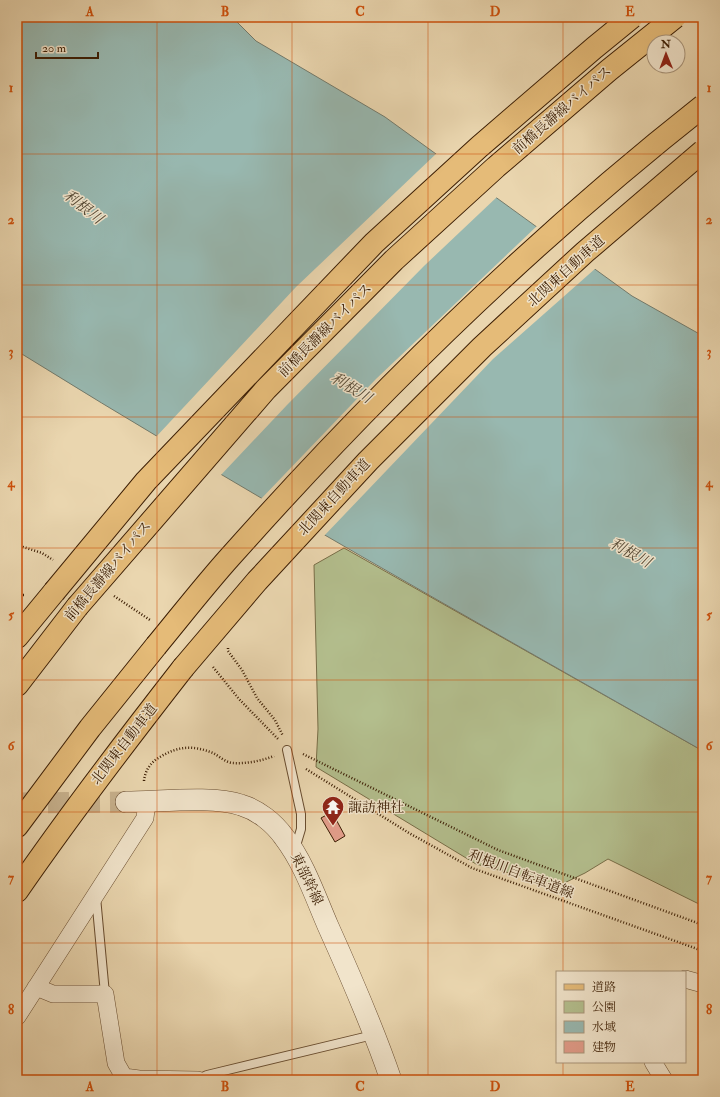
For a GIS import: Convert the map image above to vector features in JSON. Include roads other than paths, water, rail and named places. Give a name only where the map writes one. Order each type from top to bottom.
[{"type":"main road","name":"前橋長瀞線バイパス","points":[[17,637],[146,481],[374,243],[479,147],[632,17]]},
{"type":"main road","name":"前橋長瀞線バイパス","points":[[17,685],[77,607],[266,389],[394,260],[496,167],[608,70],[675,17]]},
{"type":"main road","points":[[17,826],[85,735],[156,646],[230,558],[336,442],[456,321],[558,228],[703,106]]},
{"type":"main road","name":"北関東自動車道","points":[[17,891],[116,753],[184,668],[257,581],[368,461],[482,348],[585,252],[703,151]]},
{"type":"street","name":"東部幹線","points":[[126,802],[146,792],[241,804],[258,812],[284,836],[294,852],[376,1034],[391,1080]]},
{"type":"street","points":[[17,1018],[145,818],[146,792]]},
{"type":"street","points":[[686,979],[703,984]]},
{"type":"street","points":[[36,987],[53,994],[105,994],[116,1063],[124,1077],[139,1079],[198,1080]]},
{"type":"street","points":[[654,1063],[664,1080]]},
{"type":"lane","points":[[287,750],[301,814],[301,829],[294,852]]},
{"type":"lane","points":[[96,896],[105,994]]},
{"type":"lane","points":[[198,1080],[207,1075],[376,1034]]},
{"type":"water","name":"利根川","points":[[17,17],[232,17],[256,41],[385,117],[632,296],[703,336],[703,751],[272,505],[17,351]]},
{"type":"tunnel","points":[[17,803],[126,802]]},
{"type":"place","name":"諏訪神社","points":[[333,826]]}]
